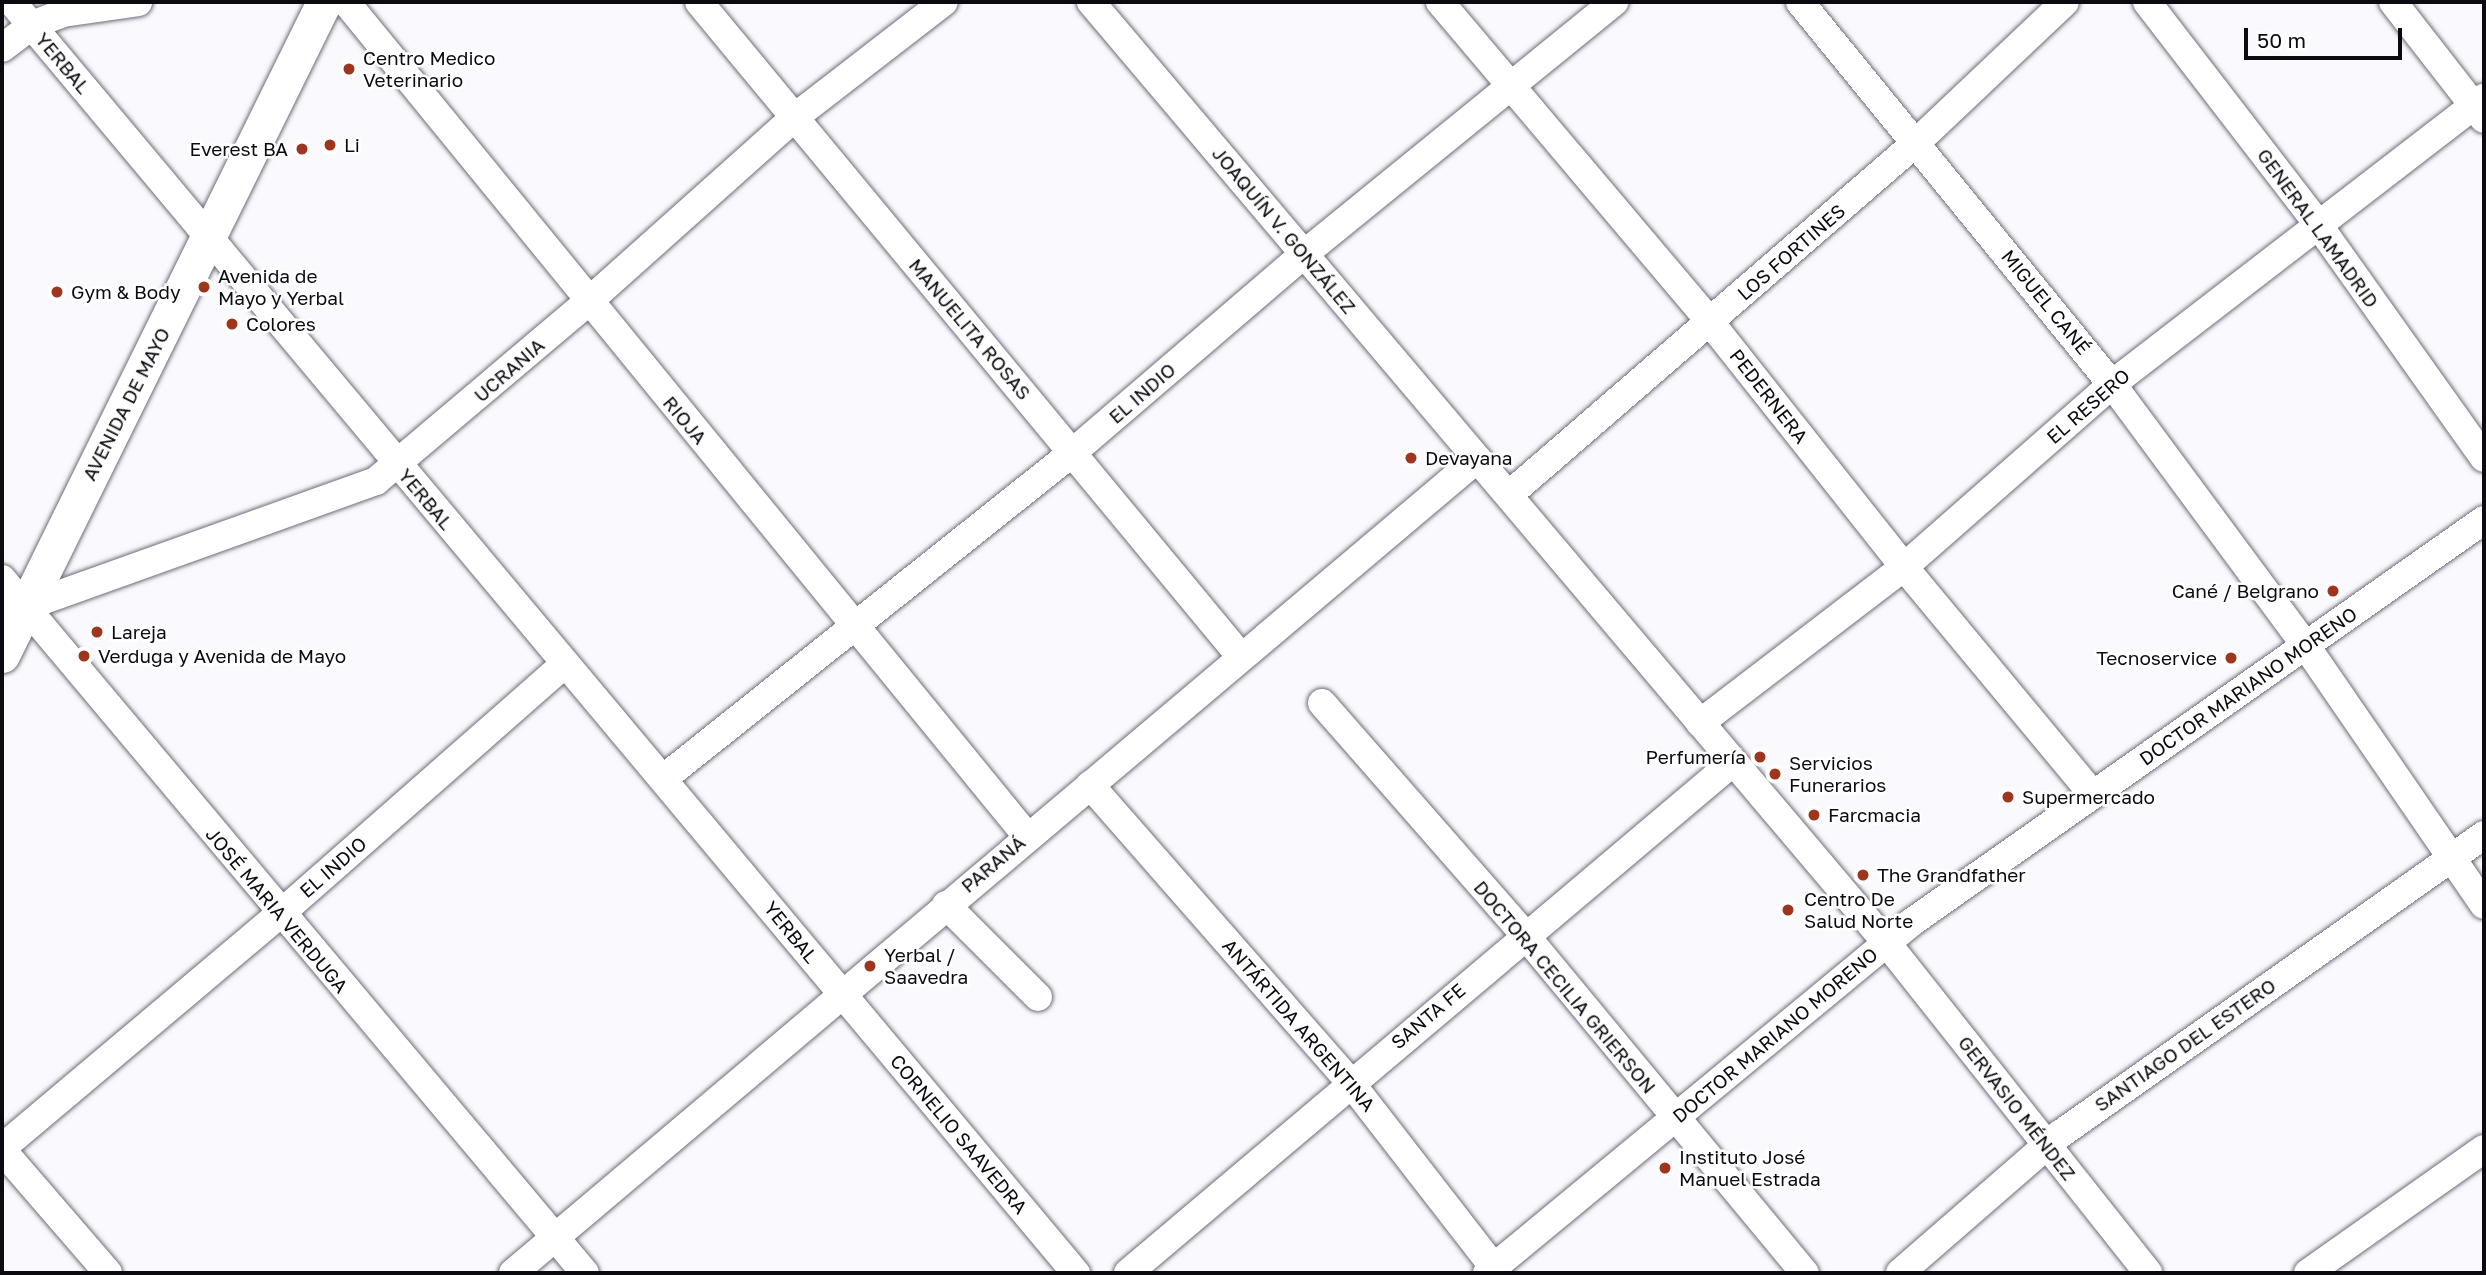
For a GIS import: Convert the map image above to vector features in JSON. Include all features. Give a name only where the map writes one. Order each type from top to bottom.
[{"type":"main road","name":"AVENIDA DE MAYO","points":[[2,655],[13,611],[210,236],[324,2]]},
{"type":"street","name":"YERBAL","points":[[12,2],[33,13],[398,466],[664,778],[842,994]]},
{"type":"street","points":[[2,48],[33,13],[63,13],[138,2]]},
{"type":"street","name":"RIOJA","points":[[346,2],[588,302],[856,624],[1027,836]]},
{"type":"street","name":"MANUELITA ROSAS","points":[[699,2],[1241,657]]},
{"type":"street","name":"UCRANIA","points":[[13,611],[376,481],[398,466],[588,302],[794,117],[944,2]]},
{"type":"street","name":"JOAQUÍN V. GONZÁLEZ","points":[[1091,2],[1477,459],[1510,494],[1700,723]]},
{"type":"street","name":"PEDERNERA","points":[[1440,2],[1710,322],[1904,567],[2093,795]]},
{"type":"street","name":"EL INDIO","points":[[664,778],[1072,453],[1304,254],[1614,2]]},
{"type":"street","name":"MIGUEL CANÉ","points":[[1800,2],[1918,141],[2112,384],[2306,646],[2484,905]]},
{"type":"street","name":"LOS FORTINES","points":[[1510,494],[1918,141],[2065,2]]},
{"type":"street","name":"GENERAL LAMADRID","points":[[2147,2],[2317,223],[2484,458]]},
{"type":"street","points":[[2393,2],[2481,107]]},
{"type":"street","name":"EL RESERO","points":[[1700,723],[1904,567],[2112,384],[2317,223],[2481,107]]},
{"type":"street","name":"PARANÁ","points":[[513,1273],[1027,836],[1477,459]]},
{"type":"street","name":"DOCTOR MARIANO MORENO","points":[[1493,1271],[1886,942],[2484,520]]},
{"type":"street","name":"JOSÉ MARIA VERDUGA","points":[[2,579],[13,611],[279,915],[585,1273]]},
{"type":"street","name":"EL INDIO","points":[[2,1149],[279,915],[565,664]]},
{"type":"street","name":"DOCTORA CECILIA GRIERSON","points":[[1322,703],[1525,935],[1804,1273]]},
{"type":"street","name":"GERVASIO MÉNDEZ","points":[[1700,723],[1886,942],[2148,1273]]},
{"type":"street","name":"SANTA FE","points":[[1128,1273],[1350,1082],[1732,763]]},
{"type":"street","name":"ANTÁRTIDA ARGENTINA","points":[[1090,785],[1350,1082],[1493,1271]]},
{"type":"street","name":"SANTIAGO DEL ESTERO","points":[[1900,1273],[2046,1144],[2484,835]]},
{"type":"street","points":[[946,905],[1038,997]]},
{"type":"street","name":"CORNELIO SAAVEDRA","points":[[842,994],[1076,1273]]},
{"type":"street","points":[[2,1149],[108,1273]]},
{"type":"street","points":[[2308,1273],[2484,1149]]},
{"type":"place","name":"Centro Medico Veterinario","points":[[349,69]]},
{"type":"place","name":"Li","points":[[330,145]]},
{"type":"place","name":"Everest BA","points":[[302,149]]},
{"type":"place","name":"Avenida de Mayo y Yerbal","points":[[204,287]]},
{"type":"place","name":"Gym & Body","points":[[57,292]]},
{"type":"place","name":"Colores","points":[[232,324]]},
{"type":"place","name":"Devayana","points":[[1411,458]]},
{"type":"place","name":"Cané / Belgrano","points":[[2333,591]]},
{"type":"place","name":"Lareja","points":[[97,632]]},
{"type":"place","name":"Verduga y Avenida de Mayo","points":[[84,656]]},
{"type":"place","name":"Tecnoservice","points":[[2231,658]]},
{"type":"place","name":"Perfumería","points":[[1760,757]]},
{"type":"place","name":"Servicios Funerarios","points":[[1775,774]]},
{"type":"place","name":"Supermercado","points":[[2008,797]]},
{"type":"place","name":"Farcmacia","points":[[1814,815]]},
{"type":"place","name":"The Grandfather","points":[[1863,875]]},
{"type":"place","name":"Centro De Salud Norte","points":[[1788,910]]},
{"type":"place","name":"Yerbal / Saavedra","points":[[870,966]]},
{"type":"place","name":"Instituto José Manuel Estrada","points":[[1665,1168]]}]
